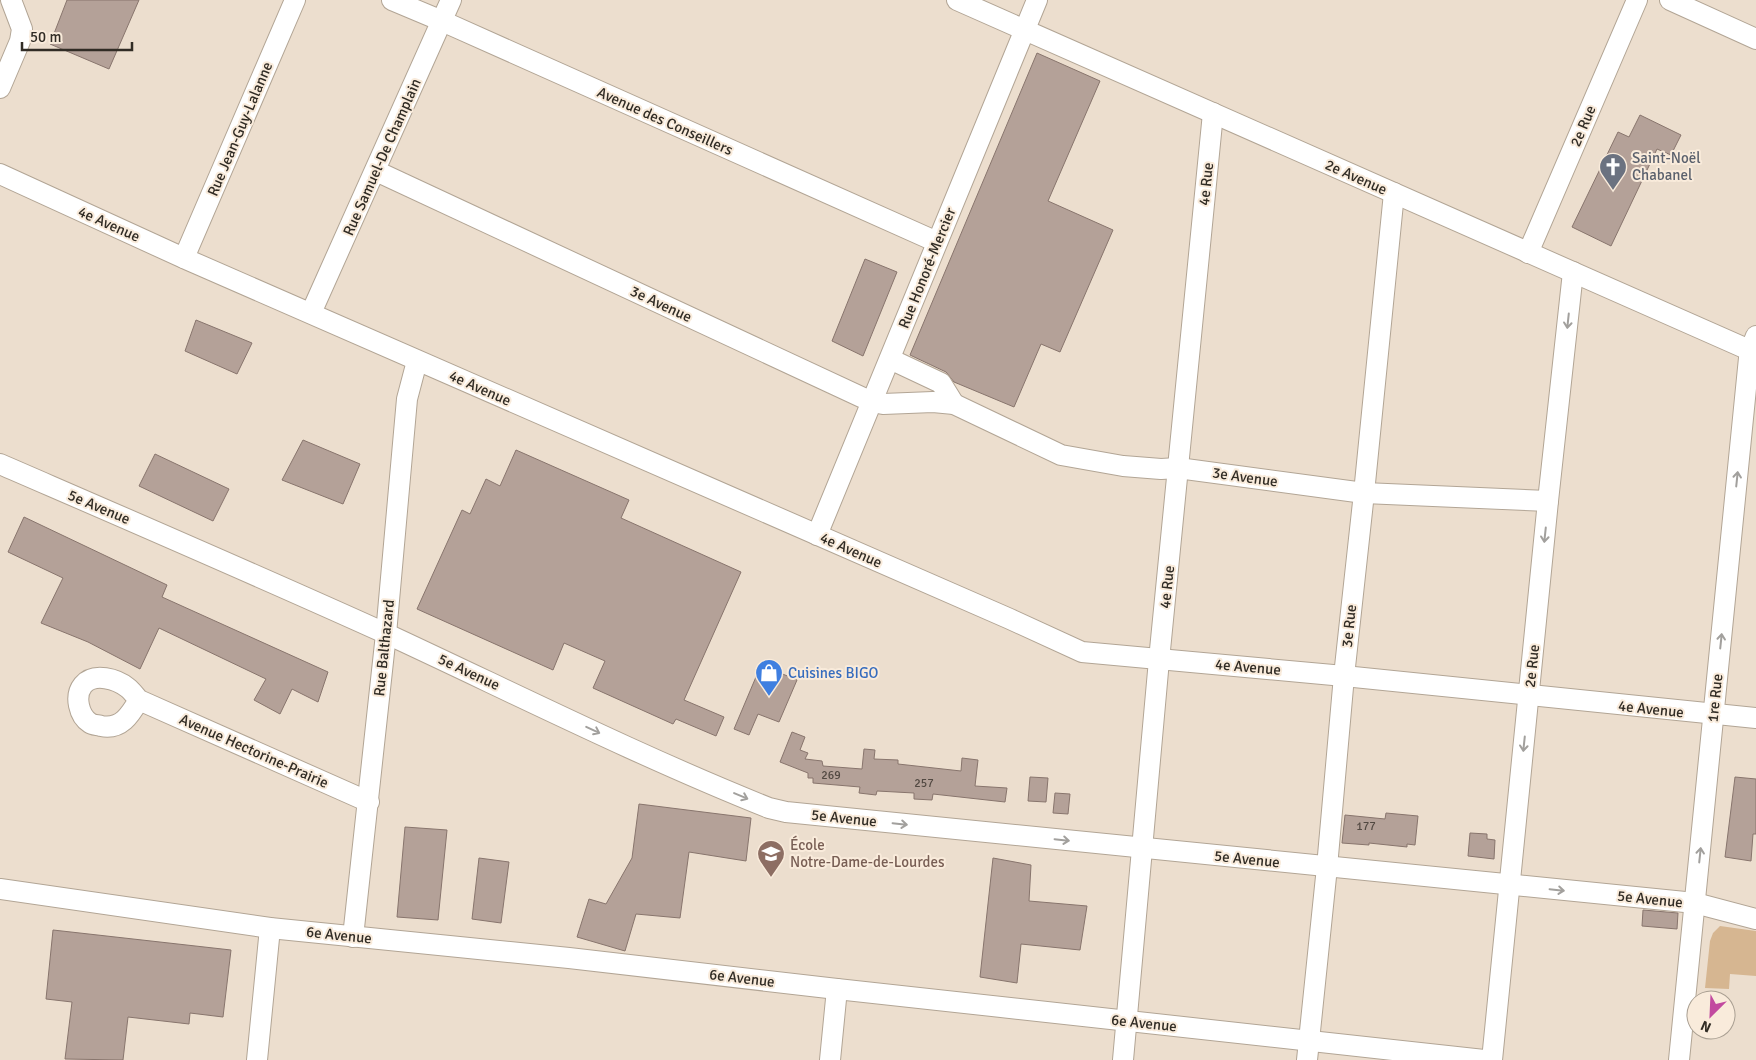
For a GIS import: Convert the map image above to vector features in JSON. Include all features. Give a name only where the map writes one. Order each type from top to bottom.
[{"type":"street","points":[[0,88],[20,40],[22,29],[11,0]]},
{"type":"street","name":"Rue Jean-Guy-Lalanne","points":[[184,258],[295,0]]},
{"type":"street","name":"Avenue des Conseillers","points":[[392,0],[938,242]]},
{"type":"street","name":"Rue Samuel-De Champlain","points":[[311,313],[451,0]]},
{"type":"street","name":"2e Avenue","points":[[957,0],[1528,253],[1754,347]]},
{"type":"street","name":"Rue Honoré-Mercier","points":[[817,536],[1037,0]]},
{"type":"street","name":"2e Rue","points":[[1528,253],[1637,0]]},
{"type":"street","points":[[1670,0],[1756,39]]},
{"type":"street","name":"4e Rue","points":[[1123,1060],[1159,660],[1213,114]]},
{"type":"street","name":"3e Avenue","points":[[376,171],[872,402],[883,404],[933,402],[954,404],[1061,455],[1123,466],[1161,469],[1178,468],[1364,493],[1548,501]]},
{"type":"street","name":"4e Avenue","points":[[0,174],[417,361],[1082,652],[1344,676],[1756,718]]},
{"type":"street","name":"3e Rue","points":[[1308,1050],[1344,676],[1394,193]]},
{"type":"street","name":"2e Rue","points":[[1492,1060],[1573,272]]},
{"type":"street","name":"1re Rue","points":[[1679,1060],[1754,347]]},
{"type":"street","points":[[890,359],[941,383],[954,404]]},
{"type":"street","name":"Rue Balthazard","points":[[353,937],[386,634],[406,399],[417,361]]},
{"type":"street","name":"5e Avenue","points":[[0,464],[206,553],[386,634],[644,754],[753,801],[786,812],[1695,904],[1756,919]]},
{"type":"street","name":"Avenue Hectorine-Prairie","points":[[138,700],[369,802]]},
{"type":"street","name":"6e Avenue","points":[[0,889],[270,928],[569,958],[1126,1021],[1308,1050],[1484,1060]]},
{"type":"street","points":[[257,1060],[270,928]]},
{"type":"street","points":[[830,1060],[837,989]]},
{"type":"shaded area","points":[[1720,926],[1756,931],[1756,976],[1730,974],[1729,989],[1705,988],[1710,941],[1713,933]]},
{"type":"building","points":[[67,0],[139,0],[109,69],[50,44]]},
{"type":"building","points":[[1037,53],[1100,81],[1048,201],[1113,230],[1060,352],[1041,344],[1014,407],[954,382],[946,372],[910,355]]},
{"type":"building","name":"Saint-Noël Chabanel","points":[[1640,115],[1681,135],[1671,155],[1657,149],[1611,246],[1572,227],[1618,132],[1629,137]]},
{"type":"building","points":[[865,259],[897,272],[863,356],[832,341]]},
{"type":"building","points":[[196,320],[252,343],[237,374],[185,351]]},
{"type":"building","points":[[303,440],[360,464],[343,504],[282,480]]},
{"type":"building","points":[[516,450],[629,500],[621,518],[741,572],[684,700],[724,717],[716,736],[676,719],[673,724],[593,688],[605,661],[564,643],[553,670],[417,609],[462,510],[470,514],[486,479],[500,486]]},
{"type":"building","points":[[155,454],[229,489],[213,521],[139,486]]},
{"type":"building","points":[[24,517],[167,585],[162,597],[328,672],[318,702],[292,689],[280,714],[254,700],[266,679],[159,628],[140,669],[88,642],[41,623],[63,578],[8,552]]},
{"type":"building","name":"Cuisines BIGO","points":[[761,665],[797,680],[779,722],[758,714],[749,735],[734,729]]},
{"type":"building","points":[[792,732],[805,737],[800,750],[808,753],[805,759],[822,761],[823,766],[862,769],[864,749],[875,750],[874,759],[898,760],[898,764],[961,771],[962,758],[978,760],[975,786],[1007,788],[1005,802],[933,794],[932,800],[914,799],[914,793],[877,791],[876,795],[859,793],[860,787],[813,783],[813,778],[808,778],[808,773],[780,762]]},
{"type":"building","points":[[1030,777],[1048,778],[1046,802],[1028,801]]},
{"type":"building","points":[[1735,777],[1756,779],[1756,834],[1753,834],[1751,861],[1725,857]]},
{"type":"building","points":[[1055,793],[1070,794],[1068,814],[1053,813]]},
{"type":"building","points":[[639,804],[751,818],[746,861],[689,852],[680,918],[636,914],[625,951],[577,937],[589,899],[606,904],[632,858]]},
{"type":"building","points":[[1386,813],[1418,816],[1415,845],[1407,844],[1407,847],[1369,843],[1369,845],[1342,843],[1345,815],[1385,819]]},
{"type":"building","points":[[405,827],[447,830],[438,920],[397,917]]},
{"type":"building","points":[[1470,833],[1487,834],[1487,839],[1495,840],[1494,859],[1468,856]]},
{"type":"building","points":[[479,858],[509,862],[501,923],[472,919]]},
{"type":"building","points":[[993,858],[1031,865],[1029,901],[1087,906],[1080,950],[1021,944],[1017,983],[980,977]]},
{"type":"building","points":[[1643,910],[1678,913],[1677,929],[1642,926]]},
{"type":"building","points":[[53,930],[231,950],[223,1017],[190,1013],[189,1024],[128,1017],[123,1060],[65,1059],[72,1002],[46,999]]},
{"type":"place","name":"Saint-Noël Chabanel","points":[[1613,191]]},
{"type":"place","name":"Cuisines BIGO","points":[[769,697]]},
{"type":"place","name":"École Notre-Dame-de-Lourdes","points":[[771,878]]}]
